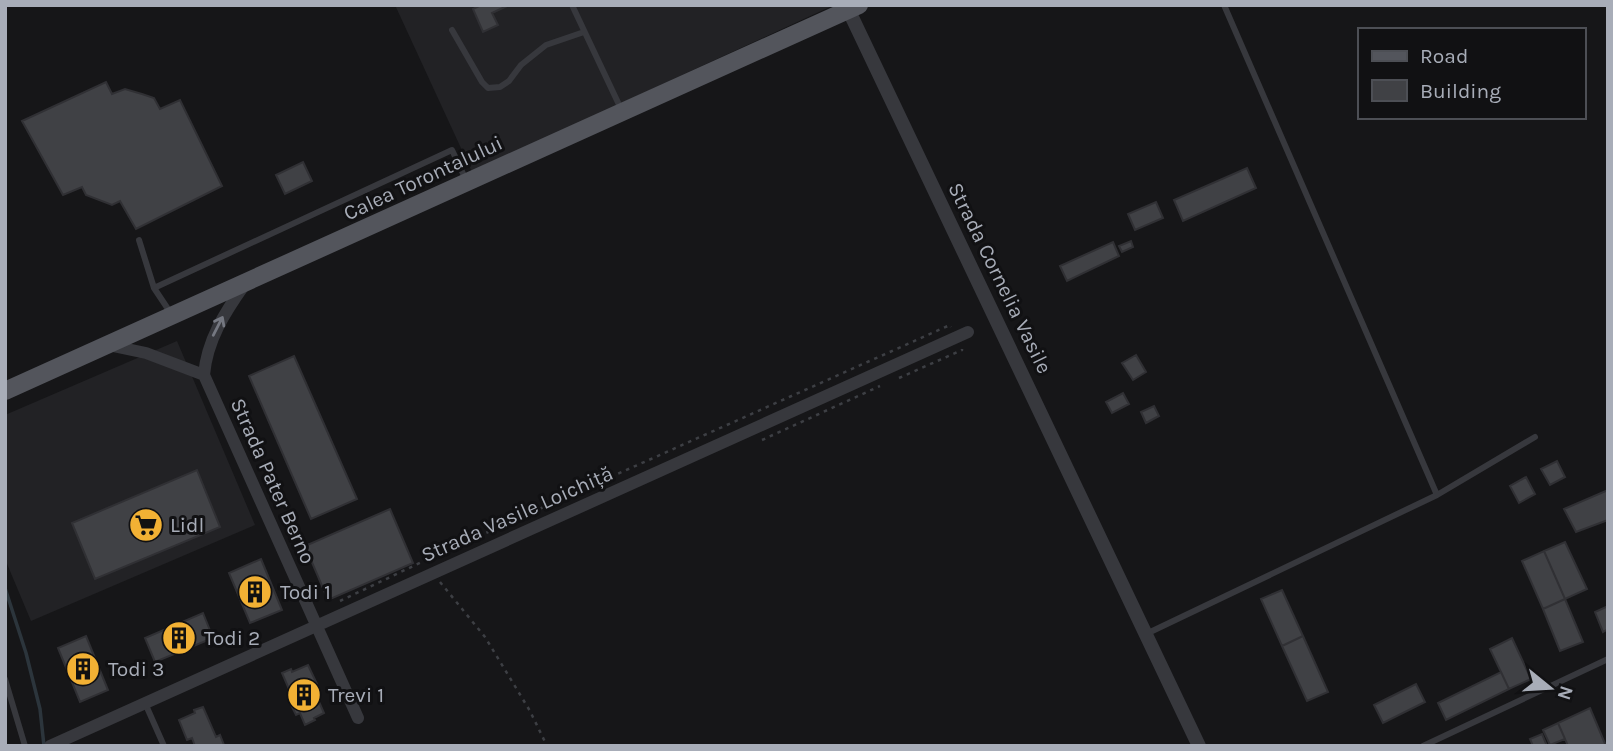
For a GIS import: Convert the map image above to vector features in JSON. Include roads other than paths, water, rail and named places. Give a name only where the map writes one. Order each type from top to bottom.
[{"type":"main road","name":"Calea Torontalului","points":[[5,391],[854,8]]},
{"type":"street","name":"Strada Cornelia Vasile","points":[[854,8],[1199,746]]},
{"type":"street","points":[[108,345],[146,353],[204,375],[205,359],[214,335],[227,308],[246,284]]},
{"type":"street","name":"Strada Vasile Loichiță","points":[[51,746],[968,332]]},
{"type":"street","name":"Strada Pater Berno","points":[[204,375],[358,718]]},
{"type":"lane","points":[[572,5],[622,112]]},
{"type":"lane","points":[[1224,5],[1437,495]]},
{"type":"lane","points":[[452,30],[488,89],[500,87],[509,81],[521,65],[546,45],[584,32]]},
{"type":"lane","points":[[154,288],[453,150],[467,182]]},
{"type":"lane","points":[[138,240],[154,288],[172,316]]},
{"type":"lane","points":[[1146,634],[1437,495],[1535,437]]},
{"type":"lane","points":[[1423,746],[1608,659]]},
{"type":"lane","points":[[5,679],[25,746]]},
{"type":"lane","points":[[145,703],[164,746]]},
{"type":"waterway","points":[[5,588],[26,653],[40,709],[44,746]]},
{"type":"place","name":"Lidl","points":[[146,525]]},
{"type":"place","name":"Todi 1","points":[[255,592]]},
{"type":"place","name":"Todi 2","points":[[179,638]]},
{"type":"place","name":"Todi 3","points":[[83,669]]},
{"type":"place","name":"Trevi 1","points":[[304,695]]}]
